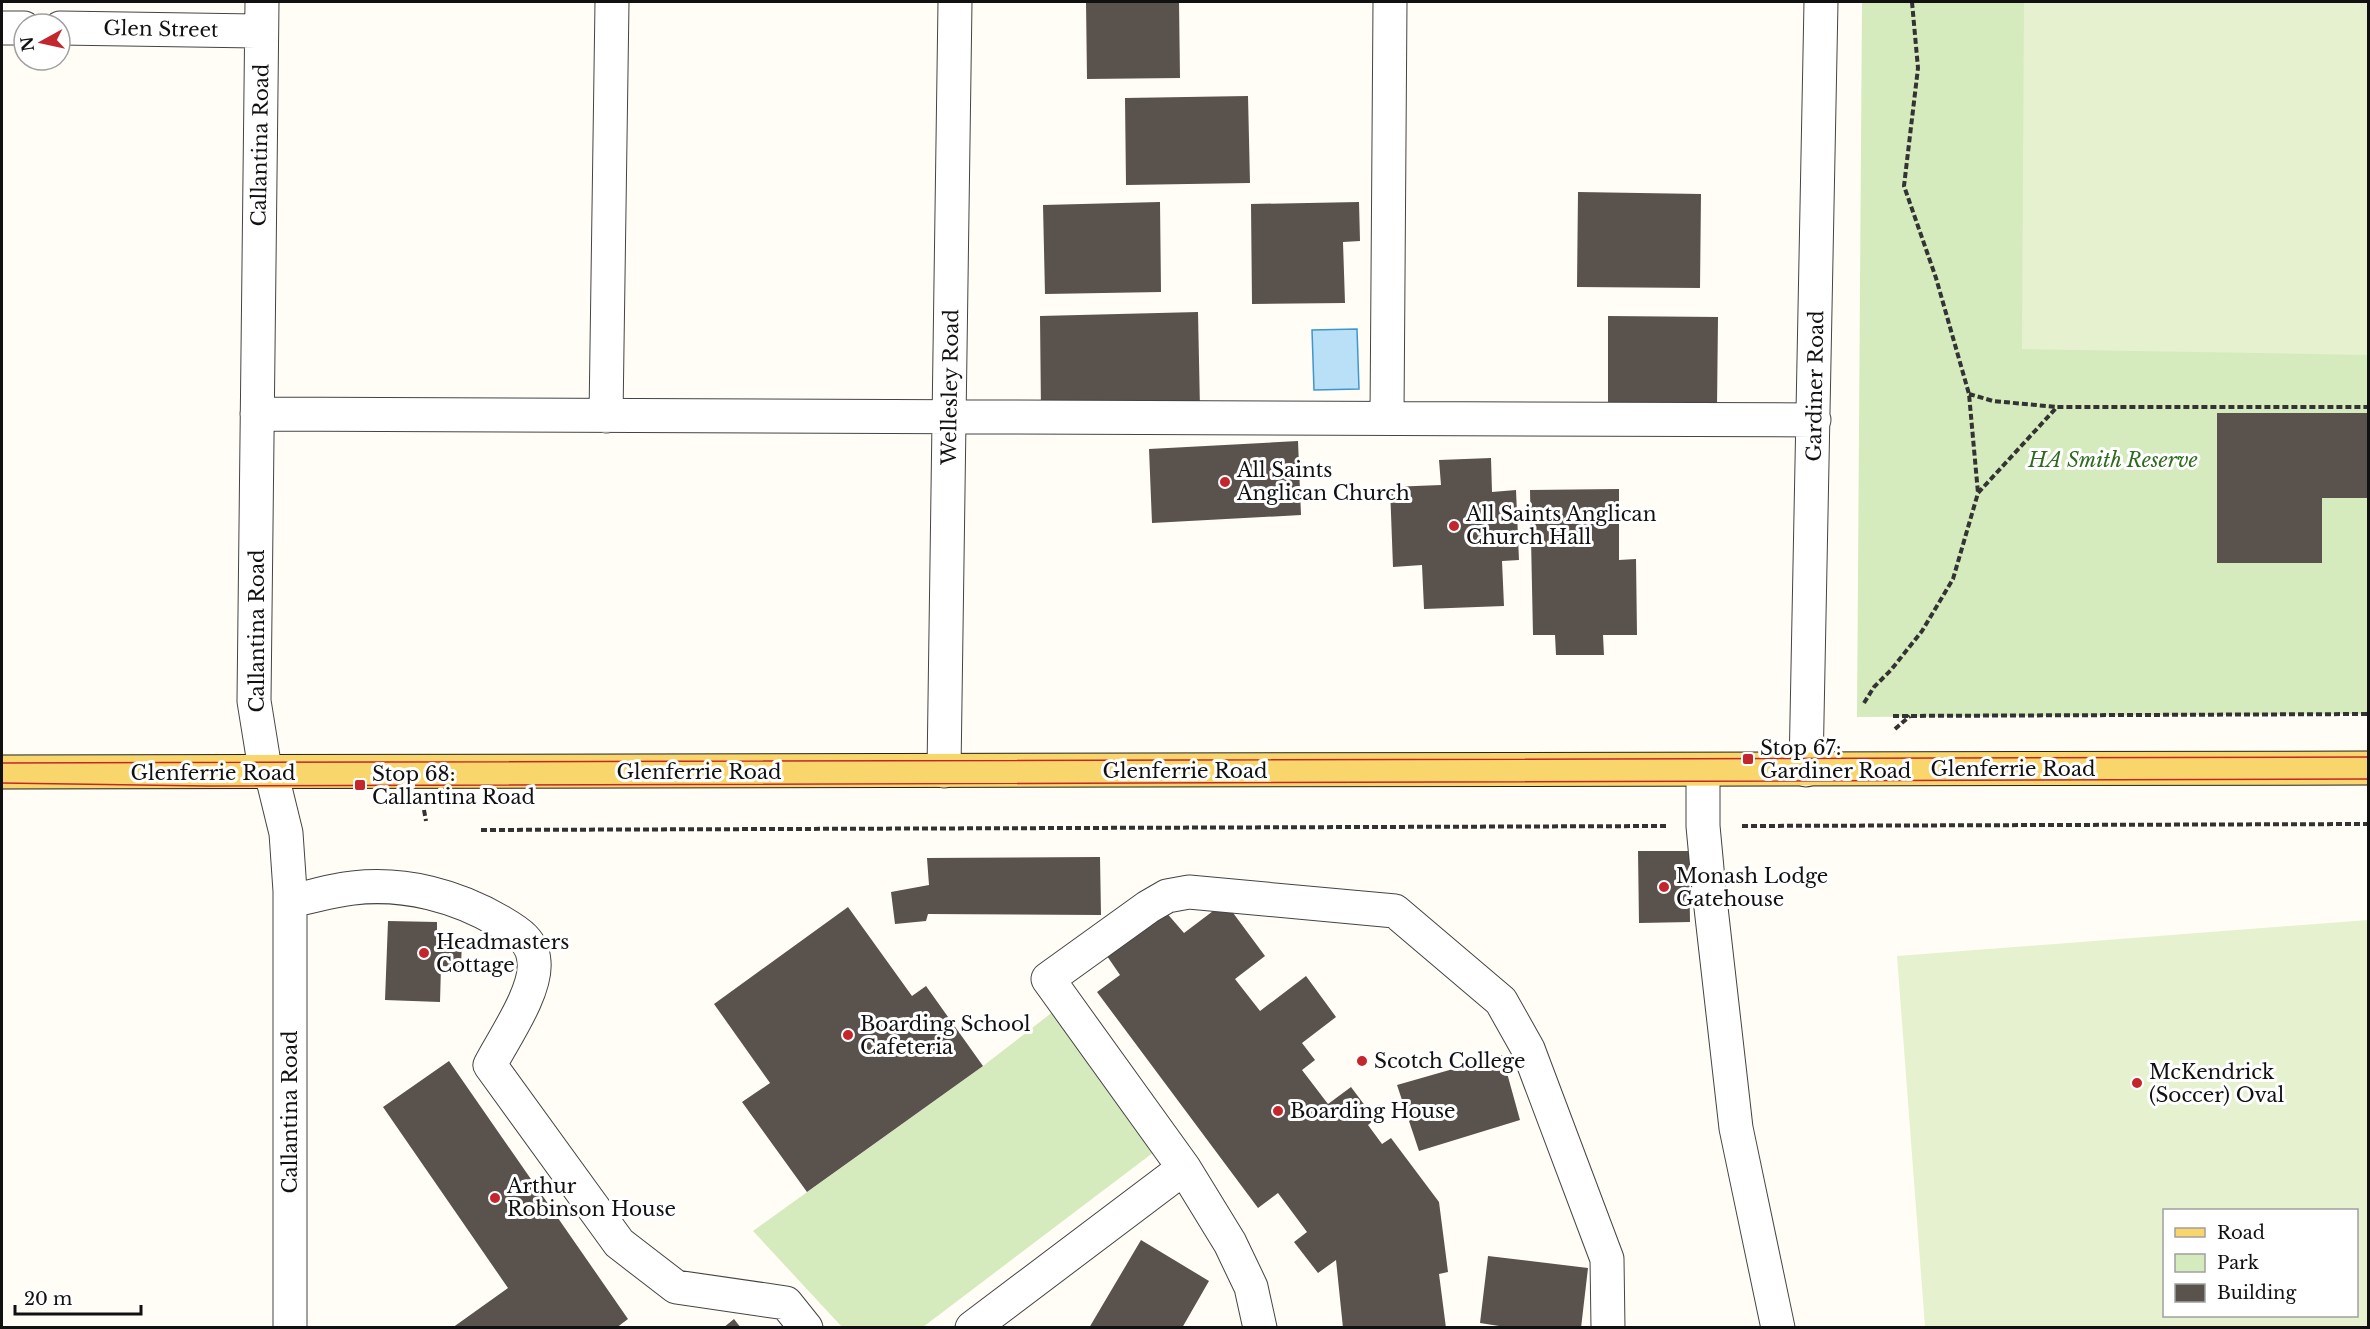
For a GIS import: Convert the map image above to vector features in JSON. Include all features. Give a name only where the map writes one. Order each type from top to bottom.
[{"type":"main road","name":"Glenferrie Road","points":[[2,772],[2368,768]]},
{"type":"street","points":[[606,416],[612,2]]},
{"type":"street","name":"Wellesley Road","points":[[944,771],[955,2]]},
{"type":"street","points":[[1387,416],[1390,2]]},
{"type":"street","name":"Gardiner Road","points":[[1806,770],[1821,2]]},
{"type":"street","name":"Glen Street","points":[[72,27],[261,16]]},
{"type":"street","name":"Callantina Road","points":[[261,16],[254,701],[264,763],[286,833],[290,901],[290,1328]]},
{"type":"street","points":[[257,414],[1387,416],[1814,420]]},
{"type":"street","points":[[1702,770],[1703,826],[1736,1128],[1778,1328]]},
{"type":"street","points":[[290,901],[353,888],[410,889],[435,893],[480,909],[522,934],[532,950],[534,979],[490,1065],[619,1243],[676,1287],[786,1303],[806,1328]]},
{"type":"street","points":[[1260,1328],[1251,1287],[1230,1243],[1184,1168],[1048,979],[1167,896],[1189,892],[1217,893],[1395,911],[1501,1001],[1528,1049],[1607,1259],[1608,1328]]},
{"type":"street","points":[[972,1328],[1184,1168]]},
{"type":"path","points":[[1864,703],[1874,687],[1891,670],[1922,631],[1953,579],[1978,493],[1969,394],[1936,278],[1904,186],[1918,68],[1912,2]]},
{"type":"path","points":[[1969,394],[1993,400],[2057,407],[2368,407]]},
{"type":"path","points":[[1978,493],[2057,407]]},
{"type":"path","points":[[1893,716],[2368,714]]},
{"type":"path","points":[[1893,731],[1910,716]]},
{"type":"path","points":[[482,830],[2368,824]]},
{"type":"green space","name":"HA Smith Reserve","points":[[1862,2],[2368,2],[2368,714],[1857,717]]},
{"type":"green space","points":[[2024,2],[2368,2],[2368,355],[2022,349]]},
{"type":"green space","name":"McKendrick (Soccer) Oval","points":[[2368,920],[2368,1327],[1925,1327],[1897,956]]},
{"type":"green space","points":[[1054,1011],[1154,1152],[923,1327],[842,1327],[753,1231],[983,1066]]},
{"type":"water","points":[[1357,329],[1359,389],[1314,390],[1312,330]]},
{"type":"building","points":[[1086,2],[1179,2],[1180,78],[1087,79]]},
{"type":"building","points":[[1248,96],[1250,183],[1126,185],[1125,98]]},
{"type":"building","points":[[1578,192],[1701,194],[1700,288],[1577,287]]},
{"type":"building","points":[[1160,202],[1161,292],[1045,294],[1043,205]]},
{"type":"building","points":[[1359,202],[1360,241],[1343,242],[1345,303],[1252,304],[1251,204]]},
{"type":"building","points":[[1198,312],[1200,409],[1041,412],[1040,316]]},
{"type":"building","points":[[1608,316],[1718,317],[1717,407],[1608,406]]},
{"type":"building","points":[[2217,413],[2368,413],[2368,498],[2322,498],[2322,563],[2217,563]]},
{"type":"building","name":"All Saints Anglican Church","points":[[1298,441],[1301,515],[1152,523],[1149,449]]},
{"type":"building","name":"All Saints Anglican Church Hall","points":[[1491,458],[1492,492],[1516,490],[1519,560],[1502,561],[1504,606],[1424,609],[1422,565],[1393,567],[1390,487],[1441,485],[1439,460]]},
{"type":"building","points":[[1619,489],[1619,560],[1636,559],[1637,635],[1603,635],[1604,655],[1556,655],[1555,635],[1533,635],[1530,490]]},
{"type":"building","name":"Monash Lodge Gatehouse","points":[[1638,851],[1689,851],[1690,922],[1639,923]]},
{"type":"building","points":[[1100,857],[1101,915],[928,914],[926,921],[895,924],[891,892],[929,885],[927,858]]},
{"type":"building","name":"Boarding House","points":[[1225,902],[1265,956],[1235,979],[1260,1011],[1306,976],[1336,1017],[1302,1043],[1315,1060],[1302,1070],[1328,1104],[1351,1087],[1375,1119],[1368,1125],[1382,1144],[1391,1138],[1439,1202],[1448,1272],[1439,1274],[1446,1328],[1343,1328],[1336,1260],[1318,1273],[1294,1242],[1307,1232],[1278,1193],[1258,1208],[1097,992],[1120,975],[1107,956],[1165,911],[1184,933]]},
{"type":"building","name":"Boarding School Cafeteria","points":[[848,907],[912,996],[926,986],[983,1066],[807,1192],[742,1102],[770,1083],[714,1004]]},
{"type":"building","name":"Headmasters Cottage","points":[[388,921],[437,922],[437,939],[462,940],[461,967],[441,966],[440,1002],[385,1000]]},
{"type":"building","name":"Boarding House","points":[[1502,1055],[1520,1120],[1419,1151],[1397,1085]]},
{"type":"building","name":"Arthur Robinson House","points":[[449,1061],[628,1319],[616,1328],[452,1328],[508,1288],[383,1107]]},
{"type":"building","points":[[1141,1240],[1209,1281],[1182,1328],[1089,1328]]},
{"type":"building","points":[[1488,1256],[1588,1268],[1581,1328],[1512,1328],[1480,1323]]},
{"type":"building","points":[[734,1319],[741,1328],[723,1328]]},
{"type":"tram line","points":[[2,763],[2368,757]]},
{"type":"tram line","points":[[2,783],[208,786],[2368,779]]},
{"type":"place","name":"All Saints Anglican Church","points":[[1225,482]]},
{"type":"place","name":"All Saints Anglican Church Hall","points":[[1454,526]]},
{"type":"place","name":"Stop 67: Gardiner Road","points":[[1748,759]]},
{"type":"place","name":"Stop 68: Callantina Road","points":[[360,785]]},
{"type":"place","name":"Monash Lodge Gatehouse","points":[[1664,887]]},
{"type":"place","name":"Headmasters Cottage","points":[[424,953]]},
{"type":"place","name":"Boarding School Cafeteria","points":[[848,1035]]},
{"type":"place","name":"Scotch College","points":[[1362,1061]]},
{"type":"place","name":"McKendrick (Soccer) Oval","points":[[2137,1083]]},
{"type":"place","name":"Boarding House","points":[[1278,1111]]},
{"type":"place","name":"Arthur Robinson House","points":[[495,1198]]}]
